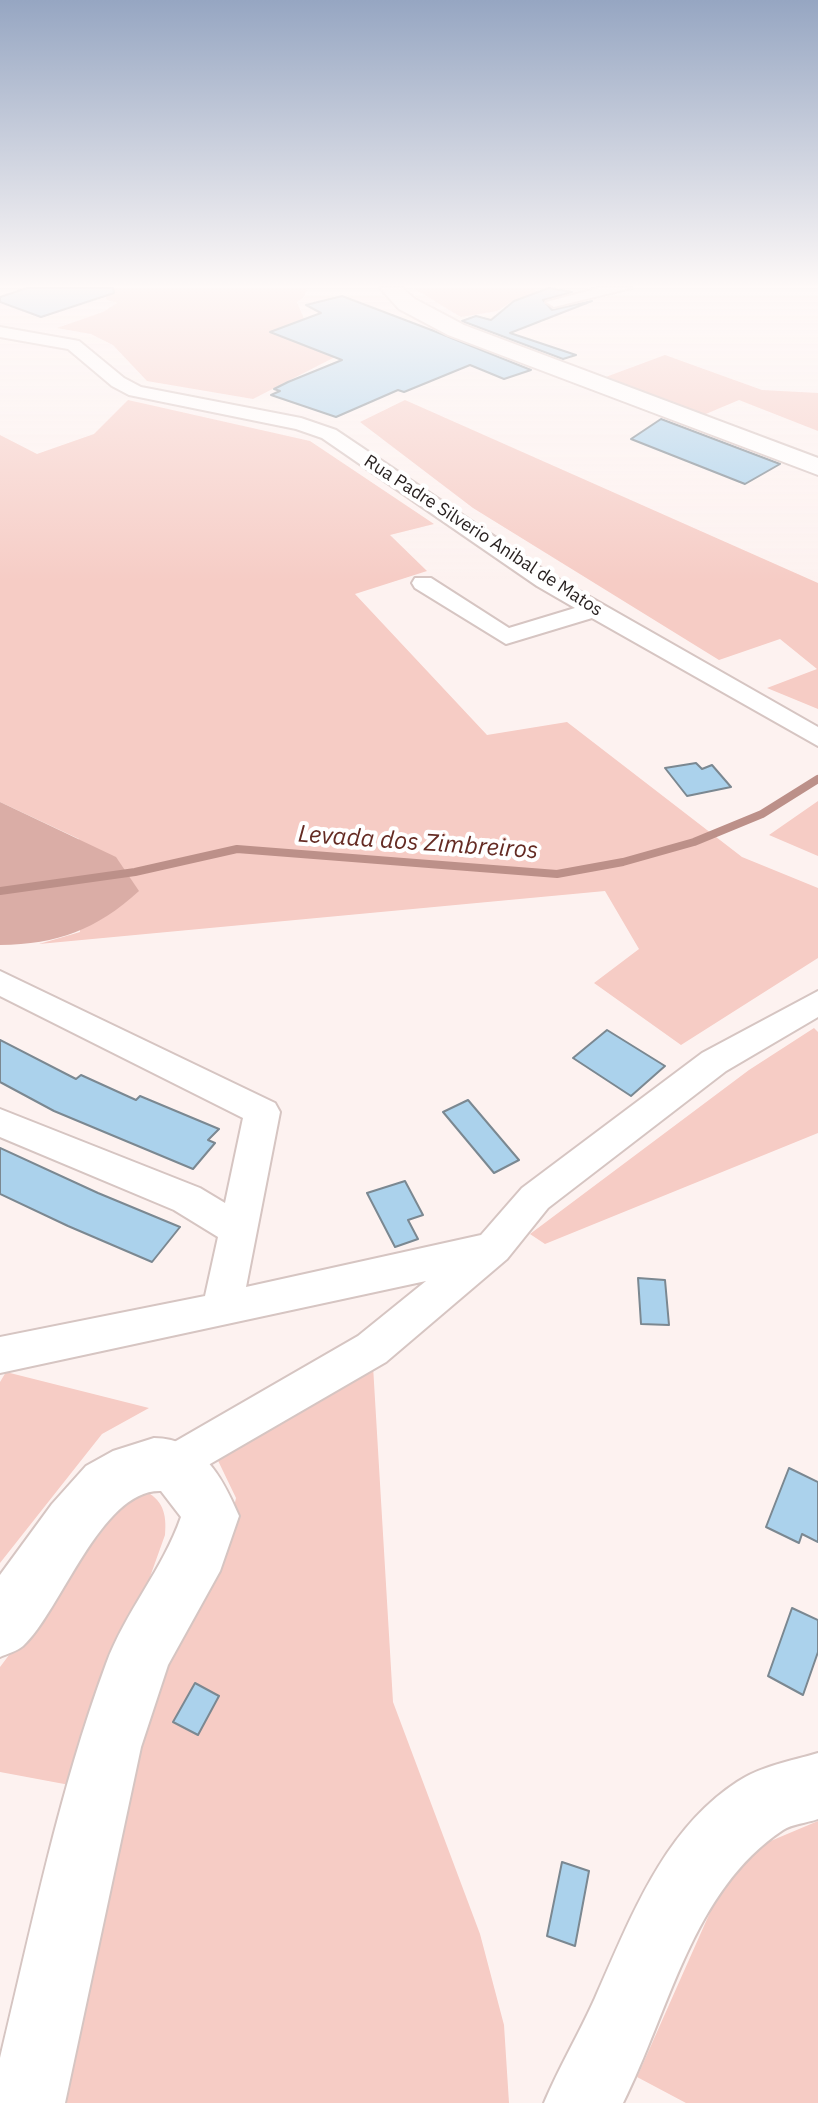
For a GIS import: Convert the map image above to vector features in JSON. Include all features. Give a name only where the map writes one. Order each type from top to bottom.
[{"type":"main road","points":[[604,386],[818,467]]},
{"type":"main road","points":[[0,1626],[101,1490],[128,1471],[172,1466],[187,1478],[210,1516],[199,1551],[142,1651],[108,1747],[27,2103]]},
{"type":"main road","points":[[582,2103],[685,1884],[721,1840],[762,1805],[818,1786]]},
{"type":"street","name":"Rua Padre Silverio Anibal de Matos","points":[[126,386],[136,391],[301,424],[329,434],[594,610],[818,738]]},
{"type":"street","points":[[423,583],[506,637],[594,610]]},
{"type":"street","points":[[0,982],[262,1112],[222,1309]]},
{"type":"street","points":[[172,1466],[372,1349],[493,1248],[535,1198],[714,1062],[818,1002]]},
{"type":"street","points":[[0,1122],[187,1199],[238,1230]]},
{"type":"street","points":[[0,1355],[493,1248]]},
{"type":"shaded area","points":[[177,386],[278,386],[253,399]]},
{"type":"shaded area","points":[[624,386],[751,386],[762,390],[818,393],[818,431],[739,400],[701,416]]},
{"type":"shaded area","points":[[128,400],[310,441],[434,524],[390,535],[427,571],[355,594],[487,735],[567,722],[742,857],[818,888],[818,958],[681,1045],[594,983],[639,949],[605,891],[39,944],[80,932],[79,839],[0,802],[0,435],[37,454],[94,434]]},
{"type":"shaded area","points":[[405,400],[818,583],[818,709],[767,688],[817,669],[780,639],[719,660],[473,508],[360,422]]},
{"type":"shaded area","points":[[818,801],[818,856],[769,835]]},
{"type":"shaded area","points":[[0,802],[116,857],[139,891],[107,916],[75,932],[40,942],[0,945]]},
{"type":"shaded area","points":[[814,1028],[818,1032],[818,1133],[545,1244],[530,1234],[749,1070]]},
{"type":"shaded area","points":[[372,1349],[393,1702],[480,1934],[504,2025],[509,2103],[48,2103],[146,1704],[226,1542],[236,1498],[210,1444]]},
{"type":"shaded area","points":[[6,1372],[149,1408],[102,1434],[0,1563],[0,1382]]},
{"type":"shaded area","points":[[143,1490],[155,1498],[162,1508],[165,1535],[75,1786],[0,1772],[0,1667],[125,1501]]},
{"type":"shaded area","points":[[818,1821],[818,2103],[686,2103],[637,2077],[735,1856]]},
{"type":"building","points":[[280,386],[418,386],[404,392],[398,390],[336,417],[271,395],[280,391],[274,389]]},
{"type":"building","points":[[661,419],[780,464],[745,484],[631,439]]},
{"type":"building","points":[[696,763],[702,769],[712,765],[731,787],[687,796],[665,768]]},
{"type":"building","points":[[607,1030],[665,1066],[631,1096],[573,1058]]},
{"type":"building","points":[[0,1040],[76,1079],[81,1075],[136,1100],[140,1096],[219,1129],[208,1140],[215,1143],[193,1169],[54,1111],[0,1082]]},
{"type":"building","points":[[468,1100],[519,1160],[494,1173],[443,1112]]},
{"type":"building","points":[[0,1148],[180,1227],[152,1262],[68,1226],[0,1194]]},
{"type":"building","points":[[405,1181],[423,1215],[408,1220],[418,1239],[395,1247],[367,1193]]},
{"type":"building","points":[[638,1278],[665,1280],[669,1325],[641,1324]]},
{"type":"building","points":[[789,1468],[818,1482],[818,1542],[802,1534],[799,1543],[766,1527]]},
{"type":"building","points":[[792,1608],[818,1620],[818,1652],[803,1695],[768,1676]]},
{"type":"building","points":[[195,1683],[219,1696],[198,1735],[173,1722]]},
{"type":"building","points":[[562,1862],[589,1871],[575,1946],[547,1936]]},
{"type":"waterway","name":"Levada dos Zimbreiros","points":[[0,891],[135,872],[237,849],[557,874],[623,862],[694,842],[762,814],[818,779]]}]
